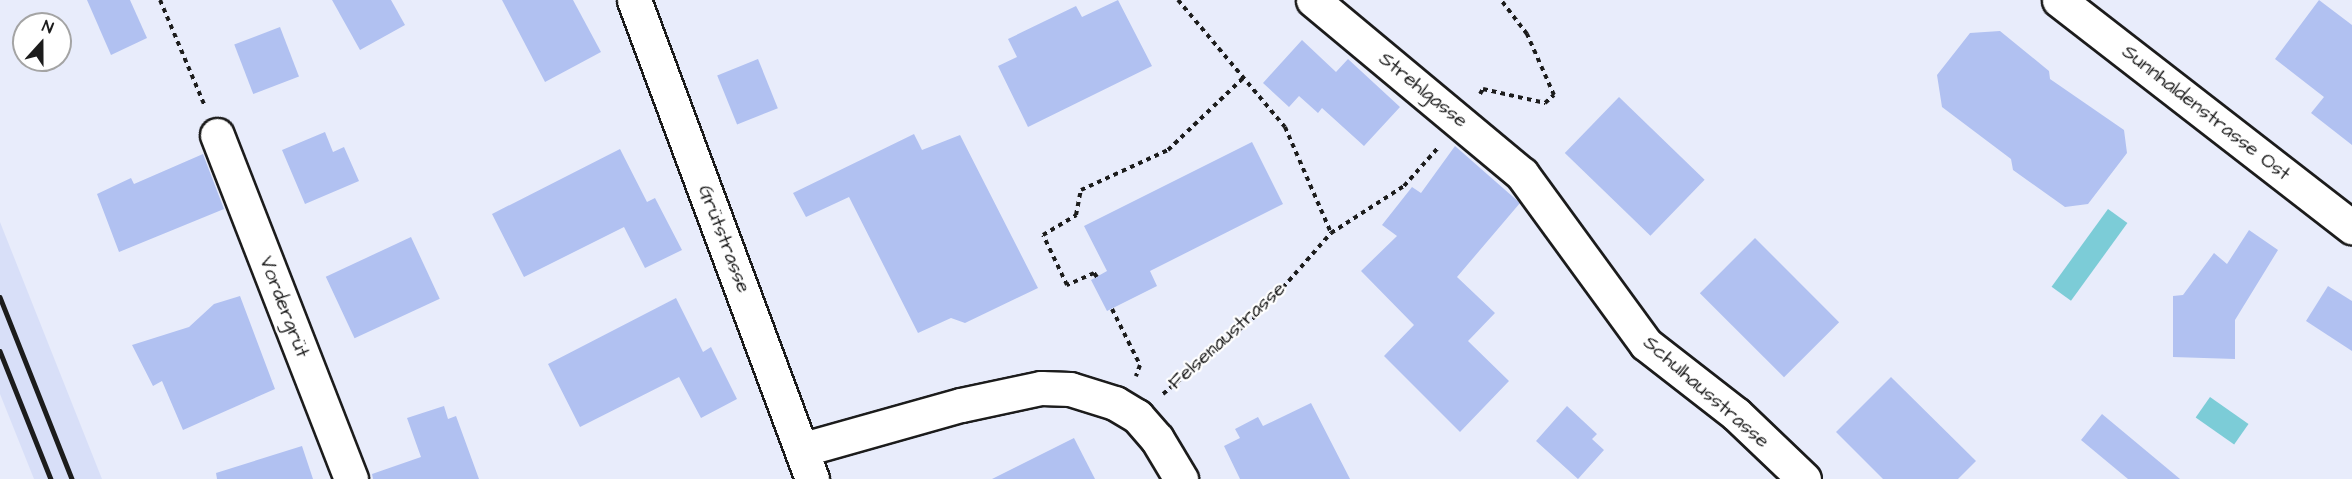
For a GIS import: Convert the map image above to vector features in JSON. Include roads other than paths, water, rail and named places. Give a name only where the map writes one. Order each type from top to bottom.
[{"type":"street","name":"Grütstrasse","points":[[634,0],[808,464]]},
{"type":"street","name":"Strehlgasse","points":[[1313,0],[1462,121],[1530,182]]},
{"type":"street","name":"Sunnhaldenstrasse Ost","points":[[2059,0],[2352,227]]},
{"type":"street","name":"Vordergrüt","points":[[217,135],[351,479]]},
{"type":"street","name":"Schulhausstrasse","points":[[1530,182],[1572,248],[1646,344],[1736,414],[1804,479]]},
{"type":"street","points":[[808,464],[961,405],[1041,388],[1095,395],[1131,412],[1157,439],[1181,479]]},
{"type":"water","points":[[2108,209],[2127,223],[2071,301],[2052,287]]},
{"type":"water","points":[[2210,397],[2249,424],[2234,444],[2196,417]]},
{"type":"railway","points":[[0,297],[72,479]]},
{"type":"railway","points":[[0,351],[51,479]]}]
